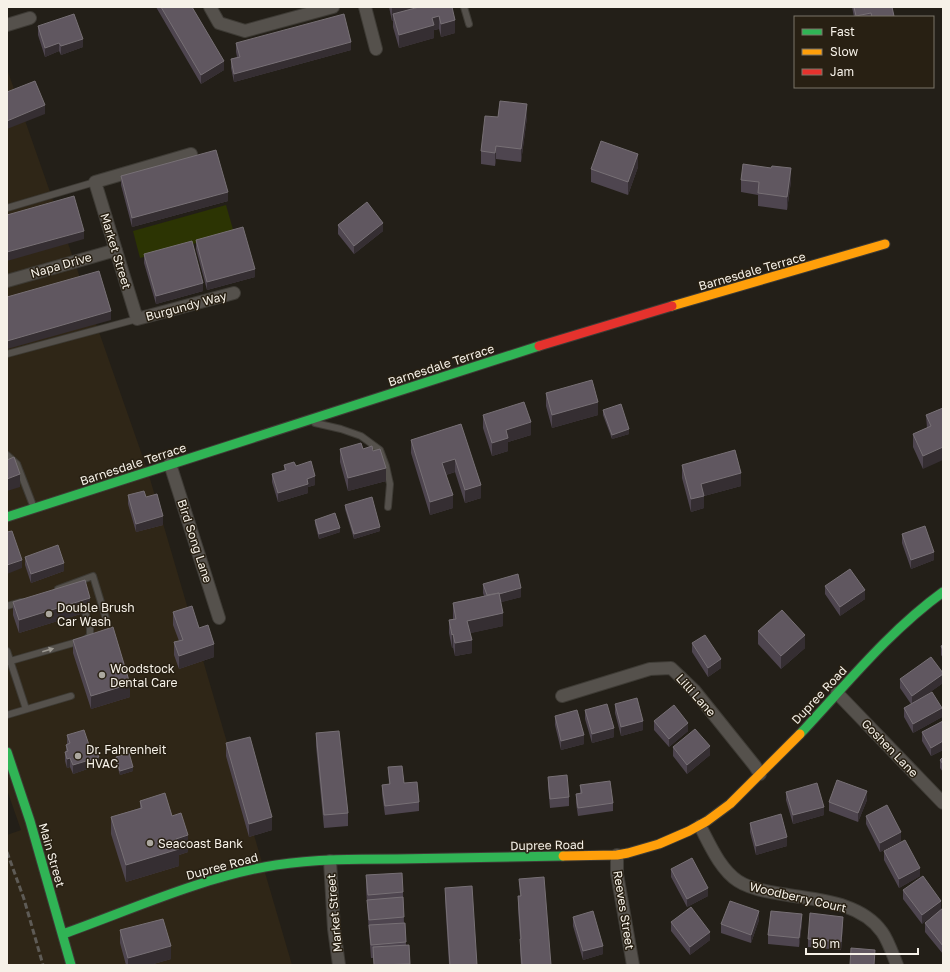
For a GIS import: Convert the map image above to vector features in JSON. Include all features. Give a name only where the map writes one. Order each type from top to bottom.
[{"type":"street","points":[[210,7],[219,23],[245,31],[333,7]]},
{"type":"street","points":[[365,7],[376,49]]},
{"type":"street","points":[[7,25],[30,18]]},
{"type":"street","points":[[95,182],[191,154]]},
{"type":"street","name":"Market Street","points":[[95,182],[137,319]]},
{"type":"street","name":"Barnesdale Terrace","points":[[7,517],[35,510],[170,464],[592,330],[798,271],[885,244]]},
{"type":"street","name":"Napa Drive","points":[[7,281],[116,250]]},
{"type":"street","name":"Burgundy Way","points":[[137,319],[234,293]]},
{"type":"street","name":"Bird Song Lane","points":[[170,464],[219,618]]},
{"type":"street","name":"Dupree Road","points":[[63,934],[85,927],[178,890],[217,878],[276,865],[330,861],[617,855],[642,851],[700,826],[721,811],[760,774],[901,626],[943,592]]},
{"type":"street","name":"Lilli Lane","points":[[562,696],[650,669],[671,668],[694,690],[760,774]]},
{"type":"street","name":"Goshen Lane","points":[[837,693],[943,804]]},
{"type":"street","name":"Main Street","points":[[7,752],[30,821],[71,965]]},
{"type":"street","name":"Woodberry Court","points":[[700,826],[717,857],[726,870],[738,881],[772,893],[844,905],[866,916],[882,932],[897,965]]},
{"type":"street","name":"Reeves Street","points":[[617,855],[617,874],[633,965]]},
{"type":"street","name":"Market Street","points":[[330,861],[334,929],[339,965]]},
{"type":"lane","points":[[464,7],[469,24]]},
{"type":"lane","points":[[7,208],[95,182]]},
{"type":"lane","points":[[7,354],[137,319]]},
{"type":"lane","points":[[306,421],[341,429],[361,436],[380,450],[386,466],[390,484],[388,507]]},
{"type":"lane","points":[[7,455],[17,464],[35,510]]},
{"type":"lane","points":[[48,592],[77,586],[93,576],[107,622]]},
{"type":"lane","points":[[7,606],[28,599]]},
{"type":"lane","points":[[9,662],[84,640],[90,636],[90,628],[85,612]]},
{"type":"lane","points":[[7,651],[9,662],[26,709]]},
{"type":"lane","points":[[7,715],[71,696]]},
{"type":"shaded area","points":[[7,69],[148,472],[292,965],[7,965],[7,835],[21,830],[7,790]]},
{"type":"green space","points":[[226,205],[234,233],[140,258],[133,231]]},
{"type":"building","points":[[161,7],[192,7],[224,61],[201,75]]},
{"type":"building","points":[[419,7],[452,7],[455,20],[441,24],[439,16],[432,18],[434,25],[399,35],[393,14]]},
{"type":"building","points":[[854,7],[892,7],[894,16],[872,16],[871,13],[856,16]]},
{"type":"building","points":[[74,14],[83,39],[61,46],[59,43],[45,48],[38,26]]},
{"type":"building","points":[[344,14],[351,42],[234,74],[231,59],[240,57],[236,43]]},
{"type":"building","points":[[35,81],[45,105],[7,121],[7,92]]},
{"type":"building","points":[[500,101],[527,104],[521,149],[496,146],[495,153],[481,151],[485,116],[498,117]]},
{"type":"building","points":[[601,141],[638,154],[628,182],[591,169]]},
{"type":"building","points":[[216,150],[228,192],[132,218],[121,176]]},
{"type":"building","points":[[743,164],[771,168],[772,166],[791,168],[787,197],[758,193],[759,182],[741,180]]},
{"type":"building","points":[[74,196],[84,231],[7,252],[7,215]]},
{"type":"building","points":[[367,202],[383,223],[354,246],[338,225]]},
{"type":"building","points":[[243,227],[255,269],[207,282],[196,240]]},
{"type":"building","points":[[192,241],[203,283],[156,296],[144,254]]},
{"type":"building","points":[[99,271],[111,311],[7,341],[7,297]]},
{"type":"building","points":[[592,380],[598,402],[552,415],[546,393]]},
{"type":"building","points":[[524,402],[531,422],[506,430],[508,438],[492,443],[483,415]]},
{"type":"building","points":[[621,404],[629,429],[612,435],[603,410]]},
{"type":"building","points":[[943,408],[943,447],[923,456],[913,434],[931,426],[926,415]]},
{"type":"building","points":[[461,424],[481,485],[465,490],[455,459],[442,463],[453,495],[430,502],[411,440]]},
{"type":"building","points":[[361,443],[363,449],[372,446],[373,451],[380,449],[386,468],[348,478],[340,449]]},
{"type":"building","points":[[735,450],[741,473],[701,484],[704,496],[691,499],[682,465]]},
{"type":"building","points":[[14,457],[20,474],[7,479],[7,460]]},
{"type":"building","points":[[311,461],[315,476],[307,479],[308,484],[278,493],[272,474],[286,470],[284,465],[294,462],[296,466]]},
{"type":"building","points":[[144,491],[146,497],[157,494],[163,516],[136,524],[128,495]]},
{"type":"building","points":[[372,497],[380,527],[354,534],[345,505]]},
{"type":"building","points":[[335,513],[340,528],[319,534],[315,520]]},
{"type":"building","points":[[925,526],[934,552],[911,560],[902,534]]},
{"type":"building","points":[[12,531],[22,560],[7,565],[7,532]]},
{"type":"building","points":[[58,545],[64,563],[31,574],[25,557]]},
{"type":"building","points":[[850,569],[865,590],[840,607],[825,586]]},
{"type":"building","points":[[518,574],[521,588],[499,594],[487,595],[483,584]]},
{"type":"building","points":[[85,580],[90,598],[19,620],[13,602]]},
{"type":"building","points":[[499,593],[503,613],[467,621],[472,640],[455,643],[449,620],[456,619],[453,603]]},
{"type":"building","points":[[192,606],[199,628],[208,625],[214,644],[179,656],[174,642],[183,640],[173,612]]},
{"type":"building","points":[[782,610],[805,635],[781,656],[758,631]]},
{"type":"building","name":"Woodstock Dental Care","points":[[113,627],[130,684],[91,696],[73,640]]},
{"type":"building","points":[[705,635],[721,659],[708,668],[692,643]]},
{"type":"building","points":[[931,657],[943,674],[912,696],[900,679]]},
{"type":"building","points":[[932,692],[942,708],[913,724],[904,708]]},
{"type":"building","points":[[637,698],[643,721],[621,727],[615,704]]},
{"type":"building","points":[[607,704],[614,728],[592,734],[585,710]]},
{"type":"building","points":[[674,705],[688,723],[669,739],[654,721]]},
{"type":"building","points":[[577,710],[584,735],[561,741],[555,716]]},
{"type":"building","points":[[943,721],[943,741],[931,748],[922,732]]},
{"type":"building","points":[[695,729],[710,746],[687,765],[673,747]]},
{"type":"building","name":"Dr. Fahrenheit HVAC","points":[[84,730],[91,751],[96,750],[99,757],[73,765],[70,758],[67,759],[65,752],[68,751],[66,745],[70,743],[67,735]]},
{"type":"building","points":[[339,731],[348,813],[324,815],[316,733]]},
{"type":"building","points":[[250,737],[272,817],[249,824],[226,743]]},
{"type":"building","points":[[129,753],[133,767],[120,771],[116,757]]},
{"type":"building","points":[[943,757],[943,764],[940,760]]},
{"type":"building","points":[[402,766],[404,783],[417,782],[419,802],[385,806],[382,785],[390,784],[388,767]]},
{"type":"building","points":[[567,775],[569,797],[550,799],[548,777]]},
{"type":"building","points":[[837,780],[867,791],[858,813],[829,802]]},
{"type":"building","points":[[610,781],[613,803],[578,808],[576,794],[582,793],[580,785]]},
{"type":"building","points":[[817,783],[824,807],[793,815],[786,792]]},
{"type":"building","name":"Seacoast Bank","points":[[165,793],[172,816],[181,813],[188,835],[176,839],[179,849],[126,865],[111,817],[142,808],[140,801]]},
{"type":"building","points":[[887,805],[901,832],[880,843],[866,816]]},
{"type":"building","points":[[781,814],[787,837],[756,846],[750,823]]},
{"type":"building","points":[[905,840],[920,868],[899,879],[884,851]]},
{"type":"building","points":[[692,858],[708,888],[687,899],[671,869]]},
{"type":"building","points":[[402,873],[403,892],[368,895],[366,875]]},
{"type":"building","points":[[923,876],[941,901],[922,915],[903,890]]},
{"type":"building","points":[[544,877],[551,965],[522,965],[518,896],[521,896],[519,879]]},
{"type":"building","points":[[472,886],[477,965],[450,965],[445,888]]},
{"type":"building","points":[[403,897],[404,917],[369,920],[367,900]]},
{"type":"building","points":[[730,901],[759,911],[751,935],[721,924]]},
{"type":"building","points":[[691,907],[710,932],[690,947],[671,922]]},
{"type":"building","points":[[943,908],[943,946],[925,923]]},
{"type":"building","points":[[593,911],[603,946],[583,951],[573,917]]},
{"type":"building","points":[[771,911],[802,914],[799,938],[768,935]]},
{"type":"building","points":[[810,913],[843,917],[841,942],[808,939]]},
{"type":"building","points":[[163,919],[171,946],[128,958],[120,930]]},
{"type":"building","points":[[405,923],[406,942],[371,945],[369,925]]},
{"type":"building","points":[[409,945],[410,964],[374,965],[373,947]]},
{"type":"building","points":[[851,948],[875,950],[874,965],[850,965]]},
{"type":"railway","points":[[7,852],[24,899],[43,965]]},
{"type":"traffic: fast","points":[[7,517],[539,346]]},
{"type":"traffic: fast","points":[[800,734],[851,678],[904,624],[943,592]]},
{"type":"traffic: fast","points":[[7,752],[30,821],[71,965]]},
{"type":"traffic: fast","points":[[63,934],[221,877],[276,865],[336,860],[563,856]]},
{"type":"traffic: slow","points":[[672,306],[885,244]]},
{"type":"traffic: slow","points":[[563,856],[617,855],[628,853],[659,844],[689,831],[707,821],[730,804],[800,734]]},
{"type":"traffic: jam","points":[[539,346],[672,306]]},
{"type":"place","name":"Double Brush Car Wash","points":[[49,614]]},
{"type":"place","name":"Woodstock Dental Care","points":[[102,675]]},
{"type":"place","name":"Dr. Fahrenheit HVAC","points":[[78,756]]},
{"type":"place","name":"Seacoast Bank","points":[[150,843]]}]
